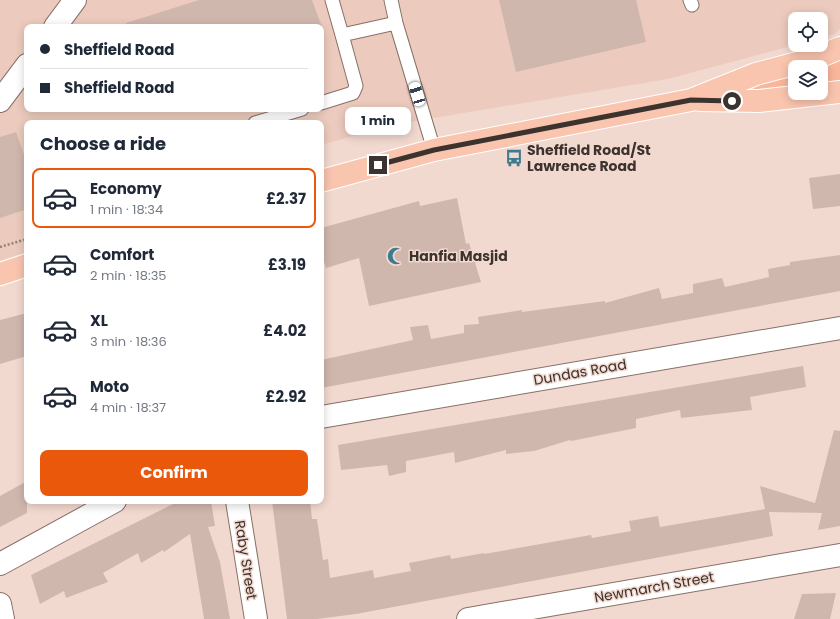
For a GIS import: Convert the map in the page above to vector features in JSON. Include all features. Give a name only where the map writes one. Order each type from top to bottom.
[{"type":"main road","points":[[324,180],[434,150],[691,100],[756,74],[816,58],[840,48]]},
{"type":"main road","points":[[691,100],[759,101],[840,92]]},
{"type":"main road","points":[[0,274],[24,267]]},
{"type":"street","points":[[57,24],[75,0]]},
{"type":"street","points":[[0,102],[24,69]]},
{"type":"street","name":"Dundas Road","points":[[324,416],[840,328]]},
{"type":"street","points":[[0,564],[110,504]]},
{"type":"street","name":"Raby Street","points":[[237,504],[256,619]]},
{"type":"street","name":"Newmarch Street","points":[[468,619],[840,555]]},
{"type":"street","points":[[0,604],[3,619]]},
{"type":"lane","points":[[324,102],[353,93],[356,86],[332,0]]},
{"type":"lane","points":[[391,0],[396,23],[434,150]]},
{"type":"lane","points":[[342,36],[396,23]]},
{"type":"lane","points":[[265,120],[292,112]]},
{"type":"path","points":[[0,247],[24,240]]},
{"type":"shaded area","points":[[0,0],[840,0],[840,29],[835,34],[828,36],[828,12],[788,12],[788,47],[668,79],[392,125],[324,144],[324,120],[24,120],[24,278],[0,285]]},
{"type":"shaded area","points":[[840,60],[840,84],[828,86],[828,66]]},
{"type":"shaded area","points":[[788,77],[788,91],[757,95],[751,82]]},
{"type":"building","points":[[199,0],[312,0],[321,24],[126,24]]},
{"type":"building","points":[[499,0],[636,0],[646,42],[516,72]]},
{"type":"building","points":[[16,132],[24,155],[24,210],[0,218],[0,137]]},
{"type":"building","points":[[840,174],[840,206],[813,209],[809,178]]},
{"type":"building","points":[[457,198],[466,244],[469,243],[481,282],[369,306],[359,258],[326,268],[324,261],[324,227],[419,201],[420,206]]},
{"type":"building","points":[[840,255],[840,291],[324,387],[324,359],[413,340],[410,327],[428,325],[431,339],[464,333],[464,325],[479,324],[478,317],[522,310],[522,312],[605,301],[605,303],[659,288],[662,299],[693,293],[693,284],[722,278],[725,287],[769,277],[768,269],[790,265],[790,262]]},
{"type":"building","points":[[24,314],[24,357],[0,364],[0,320]]},
{"type":"building","points":[[803,366],[806,387],[750,397],[752,410],[681,418],[680,410],[636,419],[636,428],[570,440],[534,451],[506,454],[506,450],[455,463],[454,452],[406,461],[406,472],[389,476],[387,465],[341,470],[338,445]]},
{"type":"building","points":[[834,430],[840,431],[840,526],[818,530],[822,513],[769,512],[773,536],[356,614],[317,619],[287,619],[272,504],[310,504],[312,519],[317,519],[323,560],[328,559],[330,578],[373,570],[374,578],[411,571],[409,563],[450,555],[451,559],[591,535],[592,538],[631,531],[629,521],[658,516],[660,527],[765,509],[760,486],[815,503]]},
{"type":"building","points":[[24,483],[24,504],[27,504],[27,513],[0,527],[0,496]]},
{"type":"building","points":[[173,504],[211,504],[215,526],[208,527],[220,562],[230,619],[204,619],[190,534],[164,552],[163,550],[141,563],[138,553],[103,573],[108,582],[66,598],[64,591],[40,604],[31,575]]},
{"type":"building","points":[[836,593],[830,619],[794,619],[802,594]]},
{"type":"place","name":"Sheffield Road/St Lawrence Road","points":[[514,158]]},
{"type":"place","name":"Hanfia Masjid","points":[[396,256]]},
{"type":"route","points":[[378,165],[434,150],[691,100],[732,101]]}]
